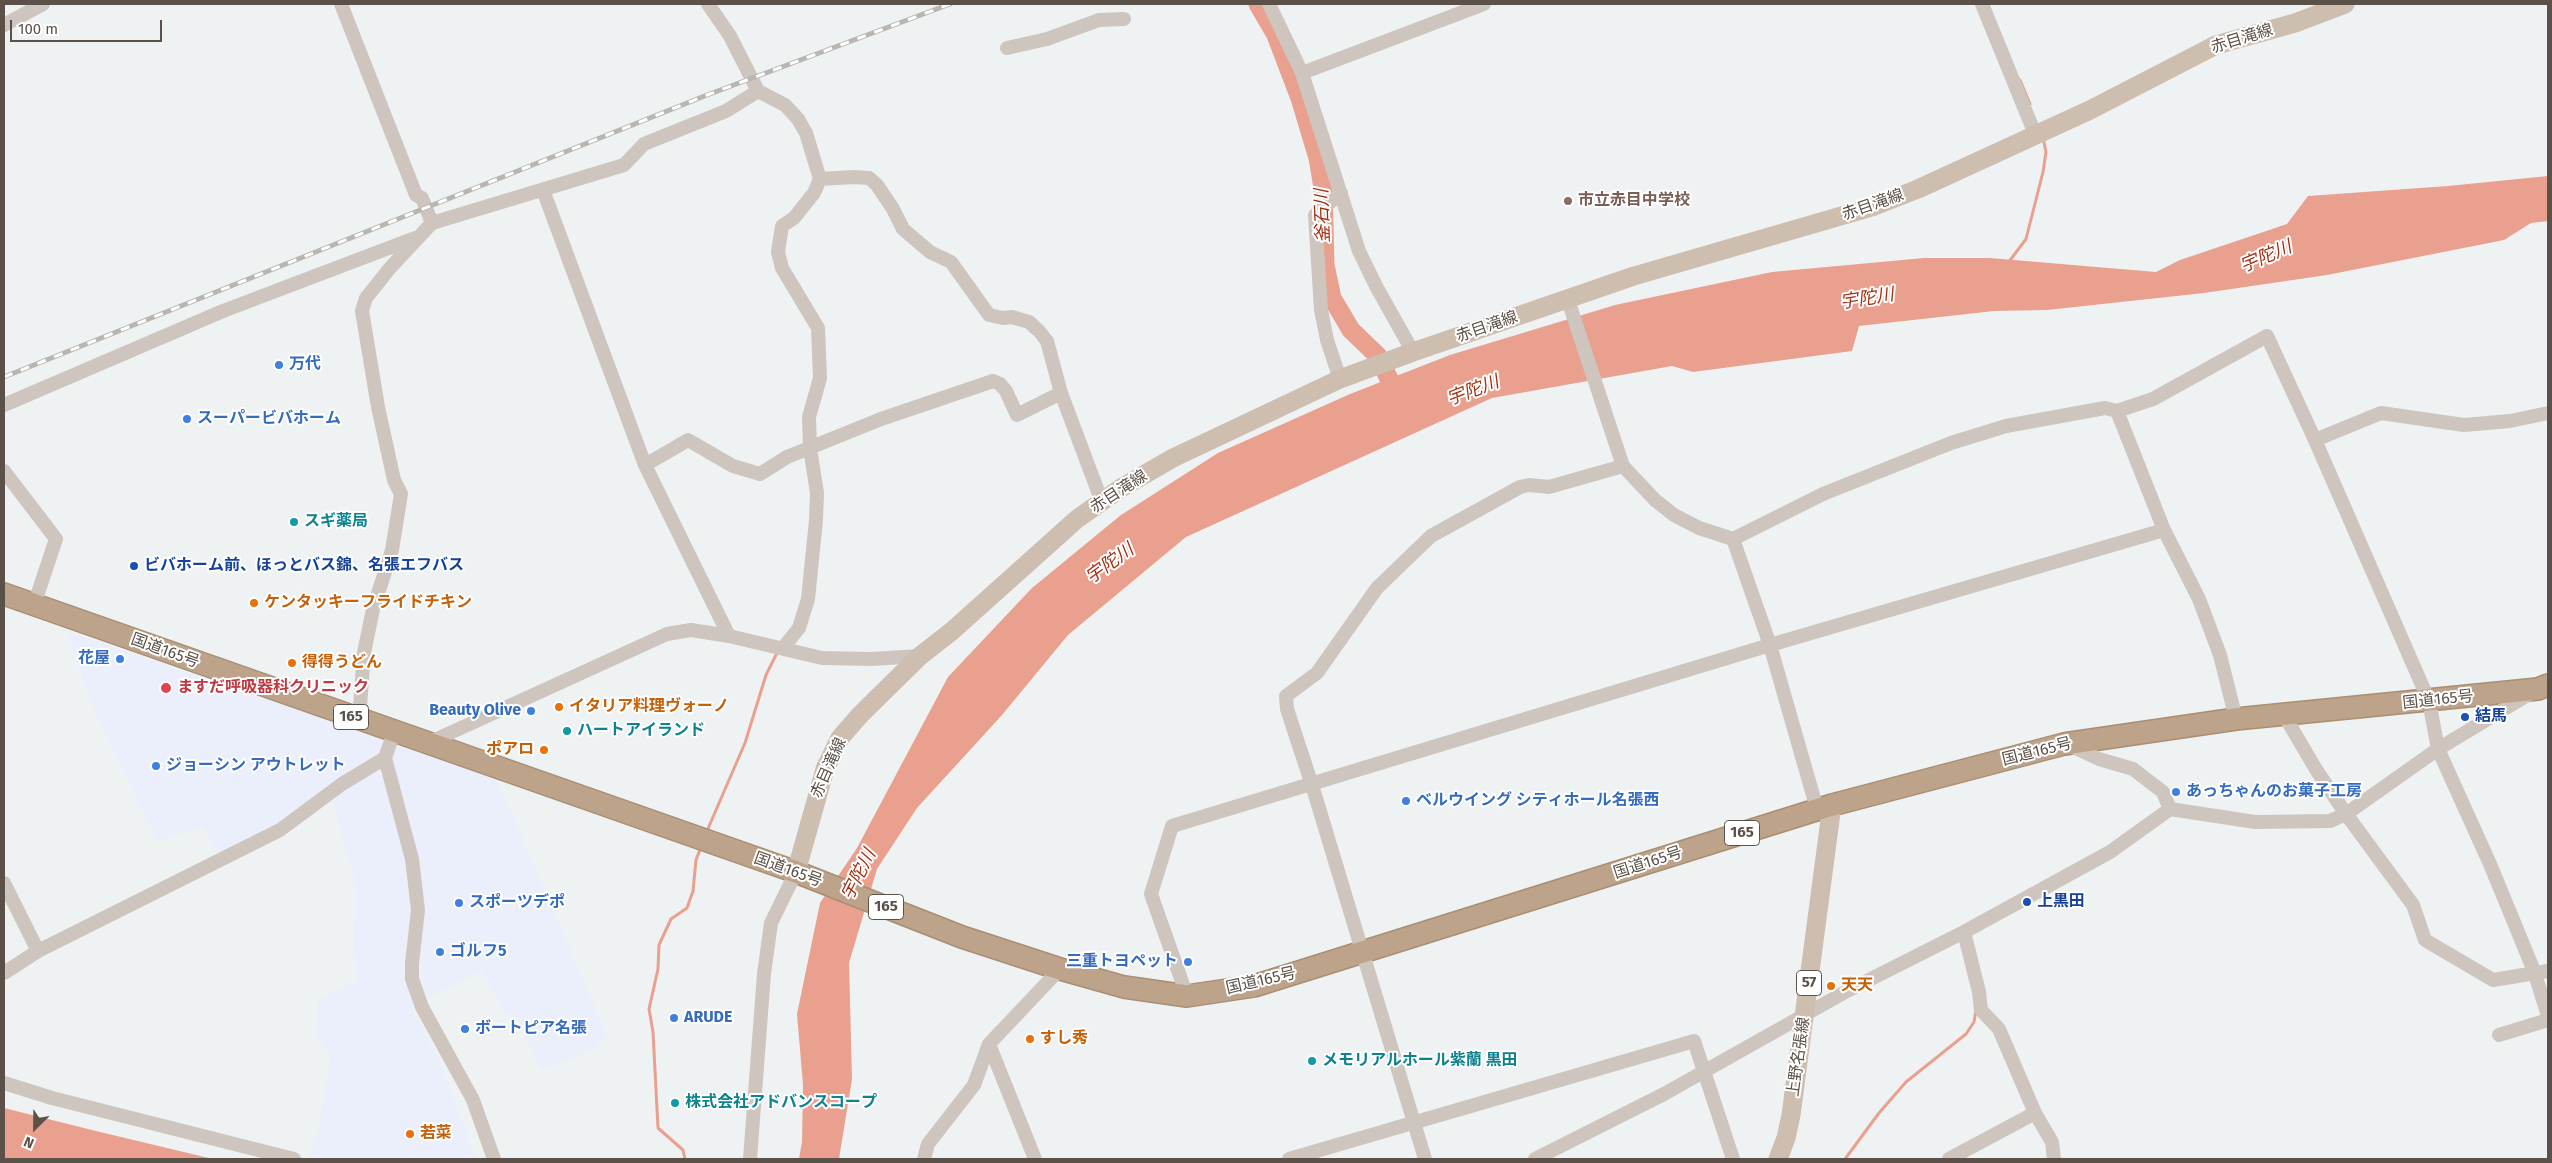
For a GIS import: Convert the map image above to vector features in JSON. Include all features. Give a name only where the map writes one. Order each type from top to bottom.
[{"type":"highway","name":"国道165号","points":[[4,594],[802,874],[962,937],[1060,969],[1124,987],[1187,996],[1254,986],[1824,807],[2064,744],[2236,720],[2429,701],[2543,687]]},
{"type":"main road","name":"赤目滝線","points":[[802,874],[812,807],[825,769],[840,738],[872,703],[920,656],[952,631],[1077,519],[1174,458],[1340,379],[1413,352],[1569,303],[1634,276],[1872,207],[1918,189],[2090,110],[2216,45],[2295,23],[2346,4]]},
{"type":"main road","name":"上野名張線","points":[[1778,1159],[1786,1138],[1805,1016],[1824,807]]},
{"type":"street","points":[[4,25],[43,4]]},
{"type":"street","points":[[341,4],[416,195],[422,198],[432,223]]},
{"type":"street","points":[[708,4],[730,36],[758,91],[785,105],[798,119],[806,133],[820,179],[814,192],[794,218],[782,226],[778,252],[782,268],[818,328],[820,378],[809,417],[810,448],[817,493],[808,599],[798,628],[783,648]]},
{"type":"street","points":[[1269,4],[1302,73],[1336,197],[1376,286],[1413,352]]},
{"type":"street","points":[[1302,73],[1484,4]]},
{"type":"street","points":[[1982,4],[2040,132]]},
{"type":"street","points":[[1008,48],[1047,39],[1099,20],[1124,19]]},
{"type":"street","points":[[359,720],[364,653],[373,609],[392,550],[401,494],[394,480],[378,407],[362,312],[366,298],[432,223],[624,164],[644,144],[726,111],[758,91]]},
{"type":"street","points":[[820,179],[869,178],[877,185],[893,209],[903,230],[930,252],[951,262],[989,315],[1003,318],[1012,317],[1029,322],[1038,330],[1047,341],[1061,393],[1102,502]]},
{"type":"street","points":[[543,190],[645,464],[729,636]]},
{"type":"street","points":[[1336,197],[1314,215],[1321,310],[1327,340],[1340,379]]},
{"type":"street","points":[[4,405],[223,311],[418,237]]},
{"type":"street","points":[[1569,303],[1624,466],[1642,487],[1674,514],[1698,528],[1733,539],[1824,494],[1951,443],[2006,426],[2106,408],[2117,410],[2153,399],[2266,336],[2315,440],[2429,701],[2438,748],[2541,971],[2548,1018],[2499,1035]]},
{"type":"street","points":[[645,464],[688,440],[733,466],[760,474],[786,457],[881,419],[992,382],[1000,384],[1006,391],[1017,415],[1061,393]]},
{"type":"street","points":[[2117,410],[2164,530],[2199,599],[2220,655],[2236,720]]},
{"type":"street","points":[[2315,440],[2381,413],[2464,425],[2510,422],[2548,413]]},
{"type":"street","points":[[1425,1159],[1312,785],[1287,709],[1286,696],[1317,673],[1377,588],[1431,536],[1520,487],[1529,485],[1549,487],[1624,466]]},
{"type":"street","points":[[4,471],[56,540],[34,605]]},
{"type":"street","points":[[1187,996],[1151,894],[1172,826],[1770,645],[2164,530]]},
{"type":"street","points":[[1733,539],[1824,807]]},
{"type":"street","points":[[428,743],[667,634],[691,630],[729,636],[822,658],[871,659],[920,656]]},
{"type":"street","points":[[1535,1159],[1705,1072],[1847,991],[1964,932],[2110,852],[2170,809],[2264,822],[2330,821],[2346,814],[2438,748],[2543,687]]},
{"type":"street","points":[[2284,715],[2346,814],[2413,905],[2425,940],[2493,980],[2513,978],[2541,971]]},
{"type":"street","points":[[394,732],[385,758],[416,880],[418,910],[412,979],[422,1007],[473,1100],[494,1159]]},
{"type":"street","points":[[2064,744],[2099,759],[2133,769],[2163,792],[2170,809]]},
{"type":"street","points":[[4,973],[38,951],[280,830],[342,784],[385,758]]},
{"type":"street","points":[[750,1159],[764,974],[771,923],[802,874]]},
{"type":"street","points":[[4,883],[38,951]]},
{"type":"street","points":[[1964,932],[1979,992],[1981,1010],[1999,1029],[2035,1114],[2052,1142],[2054,1159]]},
{"type":"street","points":[[924,1159],[928,1144],[974,1085],[989,1044],[1060,969]]},
{"type":"street","points":[[1289,1159],[1414,1121],[1694,1041],[1733,1159]]},
{"type":"street","points":[[989,1044],[1035,1159]]},
{"type":"street","points":[[4,1083],[52,1098],[291,1159]]},
{"type":"street","points":[[1949,1159],[2035,1114]]},
{"type":"shaded area","points":[[66,631],[496,777],[607,1036],[592,1050],[540,1071],[518,1020],[503,1011],[482,971],[410,1007],[438,1058],[476,1159],[320,1159],[309,1156],[320,1123],[331,1058],[317,1035],[318,1000],[357,980],[353,934],[357,902],[354,878],[330,789],[277,827],[218,857],[203,827],[157,841],[99,722]]},
{"type":"water","name":"宇陀川","points":[[2548,176],[2548,221],[2531,223],[2504,240],[2327,275],[2204,293],[2047,310],[1994,311],[1859,326],[1852,351],[1693,372],[1672,366],[1492,398],[1186,537],[1068,635],[1002,715],[917,808],[877,869],[849,963],[852,1079],[839,1159],[799,1159],[802,1142],[803,1085],[797,1014],[820,903],[857,848],[948,677],[1032,588],[1121,515],[1218,453],[1350,394],[1450,355],[1615,305],[1772,272],[1924,258],[1990,258],[2156,272],[2180,260],[2287,224],[2308,196],[2448,186]]},
{"type":"water","points":[[4,1108],[96,1131],[213,1159],[4,1159]]},
{"type":"waterway","name":"釜石川","points":[[1258,4],[1276,35],[1300,98],[1318,158],[1323,188],[1325,265],[1332,298],[1351,330],[1378,356],[1400,402]]},
{"type":"waterway","points":[[2020,80],[2030,104]]},
{"type":"waterway","points":[[2008,263],[2026,239],[2043,172],[2046,152],[2043,138]]},
{"type":"waterway","points":[[707,831],[745,743],[766,675],[777,653]]},
{"type":"waterway","points":[[685,1159],[683,1150],[658,1128],[653,1032],[649,1009],[658,969],[659,945],[671,919],[687,908],[693,891],[696,860],[701,847]]},
{"type":"waterway","points":[[1845,1159],[1879,1113],[1906,1082],[1966,1034],[1974,1022],[1976,1010]]},
{"type":"railway","points":[[4,377],[707,95],[950,4]]},
{"type":"place","name":"市立赤目中学校","points":[[1568,201]]},
{"type":"place","name":"万代","points":[[279,365]]},
{"type":"place","name":"スーパービバホーム","points":[[187,419]]},
{"type":"place","name":"スギ薬局","points":[[294,522]]},
{"type":"place","name":"ビバホーム前、ほっとバス錦、名張エフバス","points":[[134,566]]},
{"type":"place","name":"ケンタッキーフライドチキン","points":[[254,603]]},
{"type":"place","name":"花屋","points":[[120,659]]},
{"type":"place","name":"得得うどん","points":[[292,663]]},
{"type":"place","name":"ますだ呼吸器科クリニック","points":[[166,688]]},
{"type":"place","name":"イタリア料理ヴォーノ","points":[[559,707]]},
{"type":"place","name":"Beauty Olive","points":[[531,711]]},
{"type":"place","name":"結馬","points":[[2465,717]]},
{"type":"place","name":"ハートアイランド","points":[[567,731]]},
{"type":"place","name":"ポアロ","points":[[544,750]]},
{"type":"place","name":"ジョーシン アウトレット","points":[[156,766]]},
{"type":"place","name":"あっちゃんのお菓子工房","points":[[2176,792]]},
{"type":"place","name":"ベルウイング シティホール名張西","points":[[1406,801]]},
{"type":"place","name":"上黒田","points":[[2027,902]]},
{"type":"place","name":"スポーツデポ","points":[[459,903]]},
{"type":"place","name":"ゴルフ5","points":[[440,952]]},
{"type":"place","name":"三重トヨペット","points":[[1188,962]]},
{"type":"place","name":"天天","points":[[1831,986]]},
{"type":"place","name":"ARUDE","points":[[674,1018]]},
{"type":"place","name":"ボートピア名張","points":[[465,1029]]},
{"type":"place","name":"すし秀","points":[[1030,1039]]},
{"type":"place","name":"メモリアルホール紫蘭 黒田","points":[[1312,1061]]},
{"type":"place","name":"株式会社アドバンスコープ","points":[[675,1103]]},
{"type":"place","name":"若菜","points":[[410,1134]]}]
